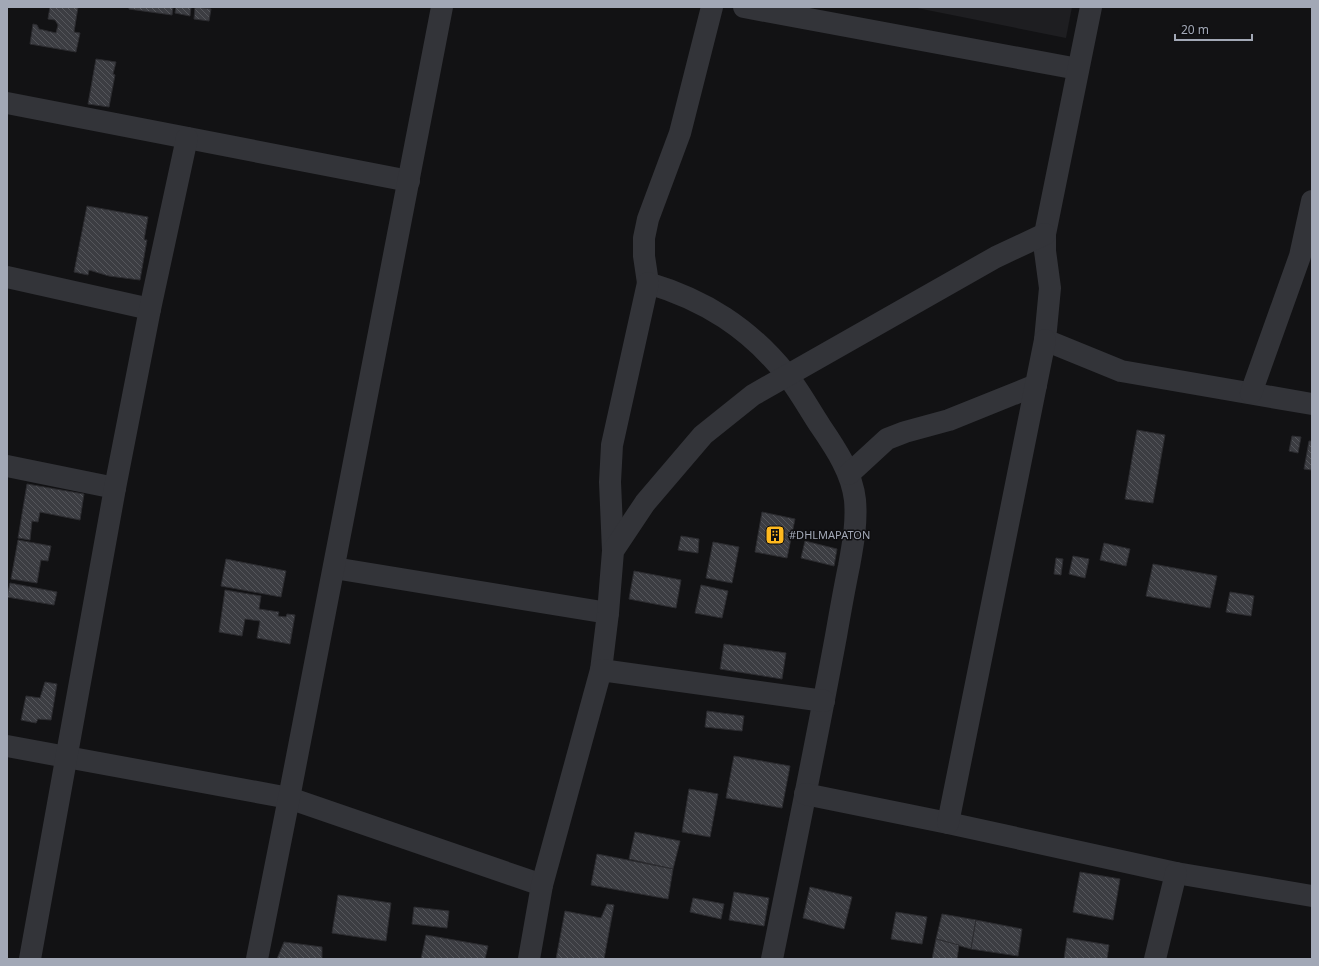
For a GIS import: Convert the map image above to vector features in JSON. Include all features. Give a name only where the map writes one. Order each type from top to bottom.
[{"type":"street","points":[[257,959],[442,7]]},
{"type":"street","points":[[529,959],[542,884],[601,670],[608,613],[613,551],[610,482],[612,445],[648,283],[644,256],[644,238],[648,219],[680,134],[712,7]]},
{"type":"street","points":[[744,7],[1078,69]]},
{"type":"street","points":[[948,823],[1045,340],[1050,288],[1045,234],[1091,7]]},
{"type":"street","points":[[7,103],[409,181]]},
{"type":"street","points":[[30,959],[115,488],[150,308],[187,138]]},
{"type":"street","points":[[1251,393],[1300,256],[1312,201]]},
{"type":"street","points":[[613,551],[645,503],[703,434],[753,395],[996,257],[1045,234]]},
{"type":"street","points":[[7,277],[150,308]]},
{"type":"street","points":[[648,283],[667,288],[703,304],[737,325],[754,339],[787,376],[838,452],[849,474],[855,499],[855,529],[824,701],[772,959]]},
{"type":"street","points":[[1045,340],[1121,371],[1312,404]]},
{"type":"street","points":[[849,474],[887,439],[905,432],[949,420],[1036,385]]},
{"type":"street","points":[[7,466],[115,488]]},
{"type":"street","points":[[334,568],[608,613]]},
{"type":"street","points":[[601,670],[824,701]]},
{"type":"street","points":[[7,746],[289,798],[542,884]]},
{"type":"street","points":[[806,794],[948,823],[1176,873],[1312,896]]},
{"type":"street","points":[[1155,959],[1176,873]]},
{"type":"shaded area","points":[[912,7],[1072,7],[1066,38]]},
{"type":"building","points":[[50,7],[78,7],[74,32],[80,33],[76,52],[30,44],[33,24],[37,25],[39,29],[56,33],[58,25],[55,20],[48,19]]},
{"type":"building","points":[[129,7],[173,7],[172,15],[129,9]]},
{"type":"building","points":[[176,7],[191,7],[190,16],[175,13]]},
{"type":"building","points":[[195,7],[211,9],[209,21],[194,19]]},
{"type":"building","points":[[96,59],[116,62],[109,107],[88,104]]},
{"type":"building","points":[[87,206],[148,217],[144,240],[147,240],[140,280],[109,276],[89,270],[88,275],[74,272]]},
{"type":"building","points":[[1137,430],[1165,435],[1153,503],[1125,499]]},
{"type":"building","points":[[1292,436],[1301,437],[1298,453],[1289,451]]},
{"type":"building","points":[[1309,441],[1312,441],[1312,470],[1304,469]]},
{"type":"building","points":[[27,484],[84,494],[80,520],[40,512],[38,522],[32,521],[30,540],[18,538]]},
{"type":"building","name":"#DHLMAPATON","points":[[762,512],[795,519],[787,558],[755,552]]},
{"type":"building","points":[[681,536],[699,539],[698,553],[678,550]]},
{"type":"building","points":[[18,540],[51,546],[48,561],[41,560],[37,583],[11,579]]},
{"type":"building","points":[[805,541],[837,549],[834,566],[801,558]]},
{"type":"building","points":[[713,542],[739,547],[732,583],[706,578]]},
{"type":"building","points":[[1104,543],[1130,549],[1126,566],[1100,560]]},
{"type":"building","points":[[1073,556],[1089,559],[1085,578],[1069,574]]},
{"type":"building","points":[[1056,558],[1063,559],[1061,575],[1054,574]]},
{"type":"building","points":[[226,559],[286,571],[281,597],[221,586]]},
{"type":"building","points":[[1153,564],[1217,576],[1210,608],[1146,596]]},
{"type":"building","points":[[634,571],[681,580],[676,608],[629,599]]},
{"type":"building","points":[[10,583],[57,592],[54,605],[7,597]]},
{"type":"building","points":[[701,585],[728,591],[722,618],[695,613]]},
{"type":"building","points":[[225,590],[261,596],[259,609],[279,612],[278,616],[286,617],[287,614],[295,615],[290,644],[257,638],[260,621],[245,619],[242,636],[219,632]]},
{"type":"building","points":[[1230,592],[1254,596],[1251,616],[1226,612]]},
{"type":"building","points":[[724,644],[786,653],[782,679],[720,669]]},
{"type":"building","points":[[45,682],[57,684],[51,720],[38,719],[36,723],[21,720],[26,696],[40,698]]},
{"type":"building","points":[[707,711],[744,716],[742,731],[705,727]]},
{"type":"building","points":[[734,756],[790,766],[782,808],[726,798]]},
{"type":"building","points":[[689,789],[718,794],[710,837],[682,832]]},
{"type":"building","points":[[635,832],[680,841],[673,869],[629,859]]},
{"type":"building","points":[[597,854],[673,869],[668,899],[591,885]]},
{"type":"building","points":[[1080,872],[1120,879],[1113,920],[1073,912]]},
{"type":"building","points":[[810,887],[852,897],[844,929],[803,918]]},
{"type":"building","points":[[734,892],[769,898],[764,926],[729,920]]},
{"type":"building","points":[[338,895],[391,903],[386,941],[332,933]]},
{"type":"building","points":[[693,898],[724,904],[721,919],[690,912]]},
{"type":"building","points":[[607,904],[614,905],[604,959],[556,959],[565,911],[601,918]]},
{"type":"building","points":[[414,907],[449,911],[447,928],[412,924]]},
{"type":"building","points":[[896,912],[927,917],[922,944],[891,939]]},
{"type":"building","points":[[942,914],[976,920],[971,949],[936,939]]},
{"type":"building","points":[[976,920],[1022,929],[1018,956],[971,949]]},
{"type":"building","points":[[426,935],[488,946],[485,959],[421,959]]},
{"type":"building","points":[[1067,938],[1109,945],[1107,959],[1064,959]]},
{"type":"building","points":[[936,939],[959,945],[957,959],[932,959]]},
{"type":"building","points":[[284,942],[322,947],[322,959],[277,959]]},
{"type":"place","name":"#DHLMAPATON","points":[[775,535]]}]
